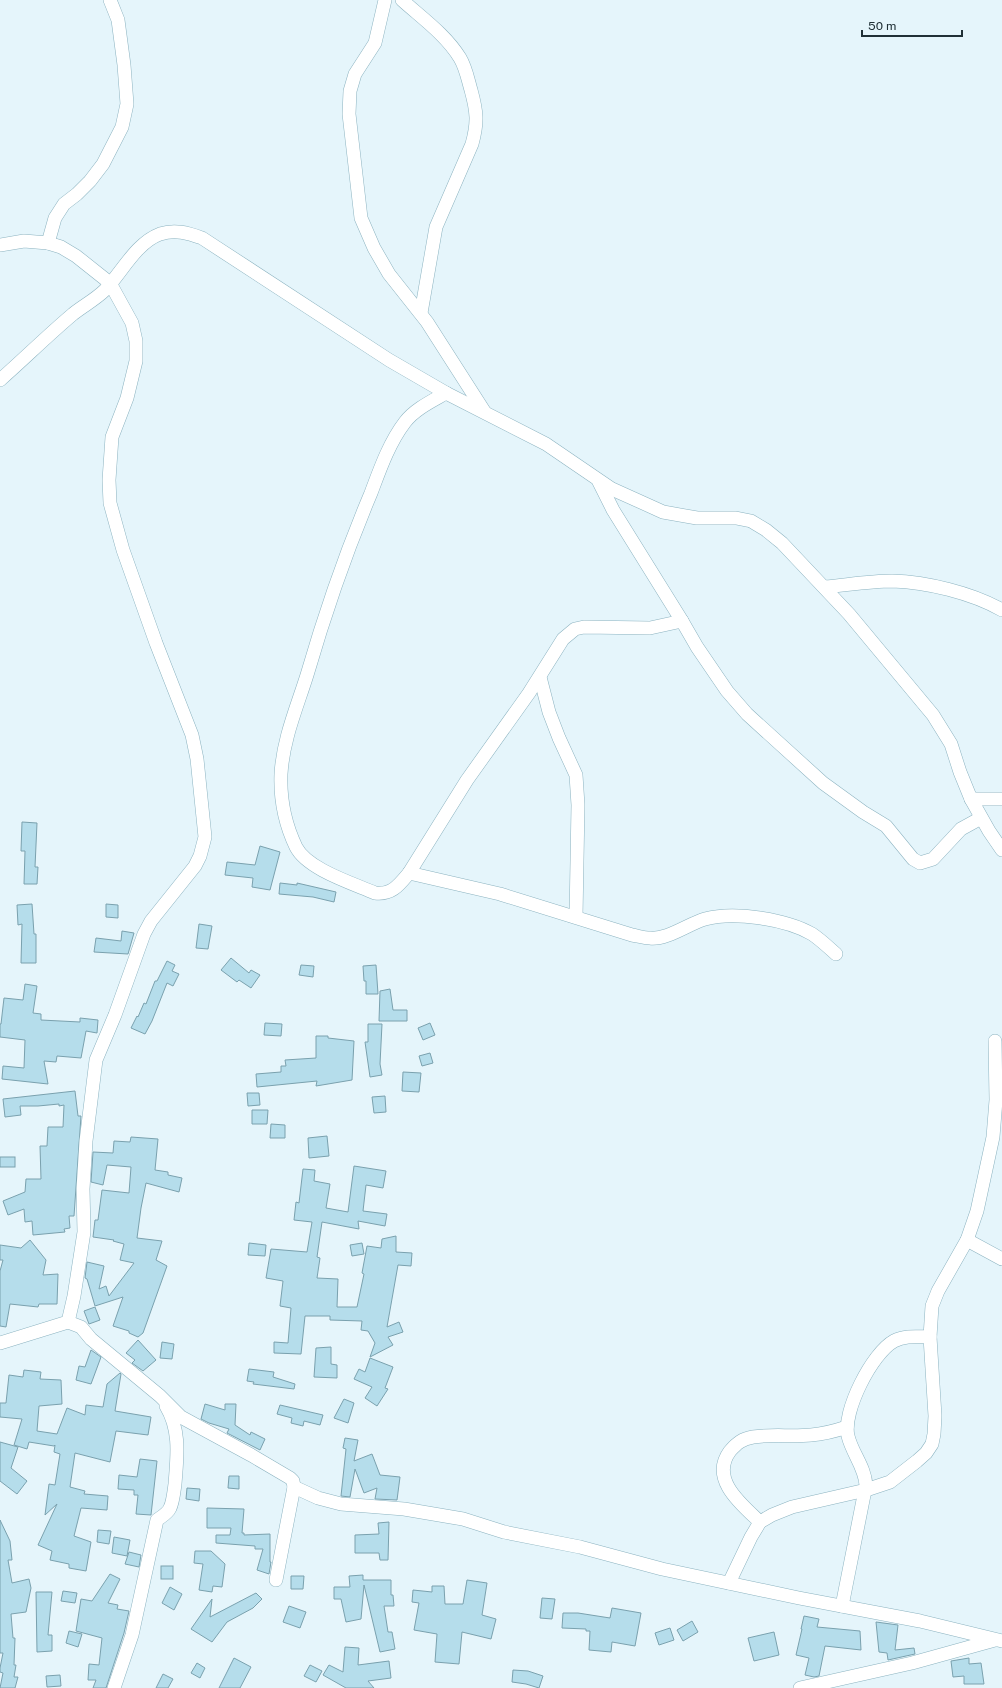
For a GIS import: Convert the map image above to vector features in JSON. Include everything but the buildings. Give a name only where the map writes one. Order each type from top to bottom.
[{"type":"street","points":[[48,243],[55,218],[64,204],[85,186],[103,164],[122,127],[126,104],[124,65],[118,20],[110,0]]},
{"type":"street","points":[[385,0],[375,43],[355,74],[350,91],[349,114],[357,194],[361,218],[374,248],[389,274],[421,313],[484,412]]},
{"type":"street","points":[[402,0],[448,42],[461,60],[467,74],[477,110],[472,144],[436,226],[421,313]]},
{"type":"street","points":[[0,380],[73,314],[104,291],[136,252],[148,241],[160,234],[172,232],[186,232],[202,238],[349,335],[446,392],[546,444],[612,489],[662,512],[697,518],[736,518],[751,521],[766,530],[782,543],[849,614],[933,715],[950,744],[971,799],[988,831],[1002,850]]},
{"type":"street","points":[[0,245],[24,241],[48,243],[61,247],[76,256],[110,283],[132,323],[137,351],[136,362],[127,398],[112,437],[109,480],[110,503],[122,550],[156,644],[192,735],[197,759],[204,837],[200,856],[195,866],[151,921],[144,934],[115,1015],[96,1060],[83,1189],[84,1232],[74,1296],[68,1322]]},
{"type":"street","points":[[446,392],[424,406],[406,422],[384,462],[357,526],[325,614],[288,734],[281,773],[282,801],[287,825],[296,847],[302,856],[311,864],[375,893],[384,894],[398,886],[409,873],[468,780],[540,677],[563,639],[575,629],[584,627],[650,628],[682,620]]},
{"type":"street","points":[[598,480],[613,510],[713,672],[727,691],[747,714],[823,783],[863,812],[886,826],[913,859],[920,863],[933,859],[961,829],[981,818]]},
{"type":"street","points":[[824,587],[892,581],[916,583],[971,596],[1002,610]]},
{"type":"street","points":[[540,677],[549,712],[576,775],[578,805],[576,917]]},
{"type":"street","points":[[971,799],[1002,799]]},
{"type":"street","points":[[409,873],[500,894],[632,935],[651,939],[663,937],[706,919],[718,917],[750,917],[789,924],[822,941],[836,954]]},
{"type":"street","points":[[729,1583],[751,1537],[760,1522],[772,1515],[792,1507],[866,1490],[890,1482],[926,1453],[932,1444],[935,1416],[930,1337],[932,1306],[938,1291],[967,1240],[975,1217],[993,1137],[996,1100],[995,1040]]},
{"type":"street","points":[[967,1240],[1002,1259]]},
{"type":"street","points":[[0,1343],[68,1322],[81,1327],[91,1339],[160,1396],[181,1417],[290,1478],[293,1481],[294,1487],[276,1580]]},
{"type":"street","points":[[842,1606],[866,1490],[864,1474],[848,1436],[848,1417],[861,1381],[887,1346],[904,1337],[930,1337]]},
{"type":"street","points":[[114,1688],[132,1635],[157,1520],[170,1509],[174,1490],[178,1451],[177,1435],[170,1415],[160,1396]]},
{"type":"street","points":[[760,1522],[732,1495],[726,1481],[725,1462],[729,1453],[739,1441],[752,1437],[811,1436],[847,1427]]},
{"type":"street","points":[[294,1487],[331,1502],[404,1509],[456,1518],[504,1532],[580,1547],[636,1563],[920,1621],[999,1640]]},
{"type":"street","points":[[800,1688],[912,1663],[999,1640]]}]
